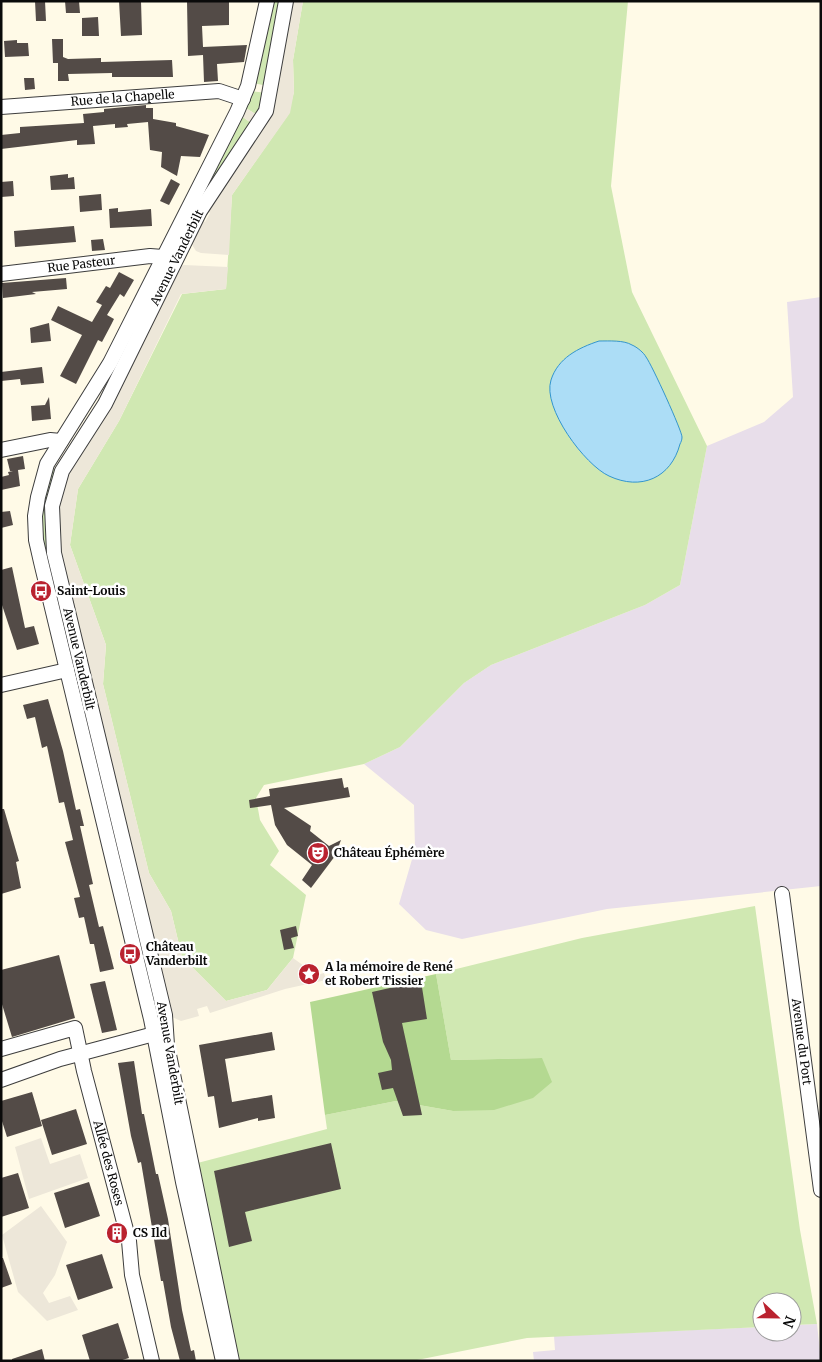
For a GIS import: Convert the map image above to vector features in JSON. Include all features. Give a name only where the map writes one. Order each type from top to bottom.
[{"type":"street","name":"Avenue Vanderbilt","points":[[222,1361],[183,1182],[154,1034],[41,562],[35,529],[41,481],[47,464],[110,363],[243,99],[248,86],[268,1]]},
{"type":"street","name":"Avenue Vanderbilt","points":[[232,1361],[167,1045],[164,1015],[54,554],[52,506],[62,471],[105,404],[200,211],[266,111],[286,1]]},
{"type":"street","name":"Rue de la Chapelle","points":[[1,107],[218,91],[243,99]]},
{"type":"street","name":"Rue Pasteur","points":[[1,274],[150,256],[163,257]]},
{"type":"street","points":[[1,450],[50,440],[61,441]]},
{"type":"street","points":[[1,685],[67,670]]},
{"type":"street","name":"Avenue du Port","points":[[782,894],[821,1190]]},
{"type":"street","points":[[2,1044],[75,1028],[79,1048]]},
{"type":"street","points":[[1,1080],[79,1048],[154,1034]]},
{"type":"street","name":"Allée des Roses","points":[[79,1048],[129,1241],[132,1275],[152,1361]]},
{"type":"shaded area","points":[[292,1],[303,1],[293,60],[294,92],[290,113],[232,195],[229,255],[201,253],[196,251],[191,243],[200,219],[205,222],[210,213],[208,211],[273,111],[277,95],[274,95],[275,86],[278,86]]},
{"type":"shaded area","points":[[244,107],[259,116],[254,125],[240,115]]},
{"type":"shaded area","points":[[184,265],[228,267],[226,289],[181,294],[119,421],[78,489],[70,545],[106,645],[103,684],[149,873],[171,911],[182,957],[226,1001],[267,990],[293,958],[311,971],[313,976],[324,973],[326,980],[285,989],[210,1013],[207,1006],[197,1009],[199,1016],[181,1021],[172,1017],[60,550],[58,506],[69,466],[76,461],[98,429],[95,427],[178,267]]},
{"type":"shaded area","points":[[821,297],[821,886],[607,909],[462,939],[426,930],[399,904],[415,849],[414,805],[364,764],[400,747],[464,683],[491,665],[645,605],[680,585],[707,446],[764,422],[793,397],[787,302]]},
{"type":"shaded area","points":[[41,1138],[50,1164],[80,1154],[88,1178],[29,1199],[15,1147]]},
{"type":"shaded area","points":[[41,1206],[67,1242],[55,1275],[43,1293],[49,1303],[70,1296],[78,1310],[47,1321],[18,1292],[2,1235]]},
{"type":"shaded area","points":[[817,1324],[821,1361],[534,1361],[533,1352],[555,1350],[554,1336],[752,1327],[752,1342],[802,1342],[802,1325]]},
{"type":"green space","points":[[272,1],[282,1],[268,86],[253,83]]},
{"type":"green space","points":[[303,1],[628,1],[611,186],[632,292],[707,446],[680,585],[645,605],[491,665],[464,683],[400,747],[364,764],[264,785],[256,798],[260,820],[279,851],[270,865],[306,895],[293,958],[267,990],[226,1001],[182,957],[171,911],[149,873],[103,684],[106,645],[70,545],[78,489],[119,421],[182,294],[226,289],[232,195],[288,115],[294,92],[293,60]]},
{"type":"green space","points":[[251,91],[267,93],[259,116],[244,107]]},
{"type":"green space","points":[[240,115],[254,125],[183,228]]},
{"type":"green space","points":[[50,468],[58,472],[69,632],[62,634],[39,523]]},
{"type":"green space","points":[[755,906],[800,1230],[817,1324],[802,1325],[802,1292],[752,1292],[752,1327],[527,1338],[412,1361],[225,1361],[186,1166],[327,1129],[325,1115],[396,1101],[453,1111],[542,1058],[451,1060],[436,974],[582,938]]},
{"type":"green space","points":[[436,974],[451,1060],[542,1058],[552,1082],[533,1098],[494,1110],[453,1111],[396,1101],[325,1115],[310,1002]]},
{"type":"water","points":[[599,341],[629,343],[642,352],[654,372],[681,432],[682,438],[676,456],[662,473],[653,478],[632,482],[609,476],[599,470],[578,448],[568,434],[559,420],[553,405],[550,392],[551,380],[558,366],[576,351]]},
{"type":"building","points":[[35,1],[45,1],[46,21],[36,21]]},
{"type":"building","points":[[65,1],[79,1],[80,13],[66,13]]},
{"type":"building","points":[[119,1],[141,1],[142,35],[121,36]]},
{"type":"building","points":[[187,1],[229,1],[229,25],[202,26],[203,47],[247,45],[244,62],[217,64],[218,81],[204,82],[203,55],[188,56]]},
{"type":"building","points":[[98,17],[99,36],[82,36],[82,18]]},
{"type":"building","points":[[52,39],[63,39],[63,57],[68,59],[101,58],[101,62],[172,60],[173,77],[112,77],[112,73],[68,74],[69,81],[58,81],[58,63],[53,63]]},
{"type":"building","points":[[17,40],[17,43],[28,43],[29,56],[5,57],[4,41]]},
{"type":"building","points":[[24,78],[34,78],[35,89],[25,90]]},
{"type":"building","points":[[146,105],[146,108],[153,108],[153,119],[176,123],[176,126],[209,135],[200,157],[181,156],[177,176],[161,167],[162,152],[150,150],[148,122],[127,124],[128,127],[115,128],[115,124],[93,126],[95,144],[77,145],[77,140],[1,149],[1,135],[20,133],[20,127],[84,123],[83,114],[104,112],[104,109]]},
{"type":"building","points":[[68,174],[68,178],[74,177],[75,189],[51,190],[50,176]]},
{"type":"building","points":[[171,179],[180,184],[169,205],[160,201]]},
{"type":"building","points":[[13,181],[14,196],[1,197],[1,182]]},
{"type":"building","points":[[101,194],[102,210],[80,212],[79,196]]},
{"type":"building","points":[[118,208],[118,212],[151,209],[152,226],[110,228],[109,209]]},
{"type":"building","points":[[74,226],[76,242],[15,247],[14,231]]},
{"type":"building","points":[[103,239],[105,250],[92,251],[91,240]]},
{"type":"building","points":[[119,272],[134,280],[124,297],[120,294],[107,315],[114,319],[102,342],[98,340],[76,384],[60,376],[82,335],[51,320],[58,306],[92,322],[102,305],[96,302],[106,286],[110,288]]},
{"type":"building","points":[[66,278],[67,289],[32,292],[36,294],[3,298],[2,283]]},
{"type":"building","points":[[49,323],[51,341],[31,343],[30,328]]},
{"type":"building","points":[[42,367],[44,383],[21,385],[20,379],[1,381],[1,372]]},
{"type":"building","points":[[49,397],[51,419],[32,421],[31,406],[45,405]]},
{"type":"building","points":[[23,456],[25,469],[18,470],[20,486],[1,490],[1,477],[9,475],[8,472],[13,471],[10,471],[7,459]]},
{"type":"building","points":[[10,511],[13,525],[1,528],[1,512]]},
{"type":"building","points":[[12,567],[25,628],[34,626],[39,644],[17,650],[1,602],[1,570]]},
{"type":"building","points":[[48,699],[63,751],[76,810],[80,809],[84,826],[80,826],[93,884],[89,885],[99,927],[103,926],[114,969],[100,972],[94,944],[90,944],[84,917],[79,918],[74,898],[80,897],[65,842],[73,840],[64,802],[59,803],[47,746],[42,748],[35,717],[27,719],[23,705]]},
{"type":"building","points":[[342,778],[344,788],[348,787],[350,797],[284,808],[311,826],[310,831],[329,846],[341,840],[335,856],[311,888],[302,880],[312,865],[287,845],[275,825],[271,805],[250,808],[249,800],[270,796],[269,789]]},
{"type":"building","points":[[1,809],[4,809],[19,861],[16,862],[21,888],[1,894]]},
{"type":"building","points":[[296,926],[298,936],[291,938],[294,948],[284,950],[280,930]]},
{"type":"building","points":[[59,955],[75,1018],[12,1037],[1,1001],[1,970]]},
{"type":"building","points":[[105,981],[117,1030],[102,1033],[90,984]]},
{"type":"building","points":[[421,981],[427,1019],[402,1023],[422,1115],[403,1116],[393,1088],[382,1090],[378,1073],[392,1070],[391,1060],[383,1042],[372,992]]},
{"type":"building","points":[[272,1032],[275,1050],[225,1059],[232,1102],[272,1095],[275,1118],[258,1121],[258,1118],[219,1128],[214,1096],[208,1097],[199,1045]]},
{"type":"building","points":[[134,1061],[142,1114],[144,1114],[156,1174],[158,1174],[168,1219],[182,1310],[191,1351],[194,1350],[196,1361],[180,1361],[171,1327],[163,1281],[161,1281],[141,1162],[138,1163],[131,1136],[118,1063]]},
{"type":"building","points":[[32,1092],[42,1126],[7,1137],[1,1118],[1,1101]]},
{"type":"building","points":[[76,1109],[87,1144],[52,1155],[41,1120]]},
{"type":"building","points":[[331,1143],[341,1189],[245,1212],[252,1241],[229,1247],[214,1171]]},
{"type":"building","points":[[18,1173],[29,1208],[1,1217],[1,1178]]},
{"type":"building","points":[[89,1182],[100,1216],[65,1228],[54,1193]]},
{"type":"building","points":[[102,1254],[113,1288],[78,1300],[66,1265]]},
{"type":"building","points":[[1,1258],[3,1258],[12,1284],[1,1288]]},
{"type":"building","points":[[118,1323],[129,1358],[119,1361],[90,1361],[82,1335]]},
{"type":"building","points":[[42,1349],[45,1361],[12,1361],[12,1359]]},
{"type":"place","name":"Saint-Louis","points":[[41,591]]},
{"type":"place","name":"Château Éphémère","points":[[318,853]]},
{"type":"place","name":"Château Vanderbilt","points":[[130,954]]},
{"type":"place","name":"A la mémoire de René et Robert Tissier","points":[[309,974]]},
{"type":"place","name":"CS Ild","points":[[117,1233]]}]
